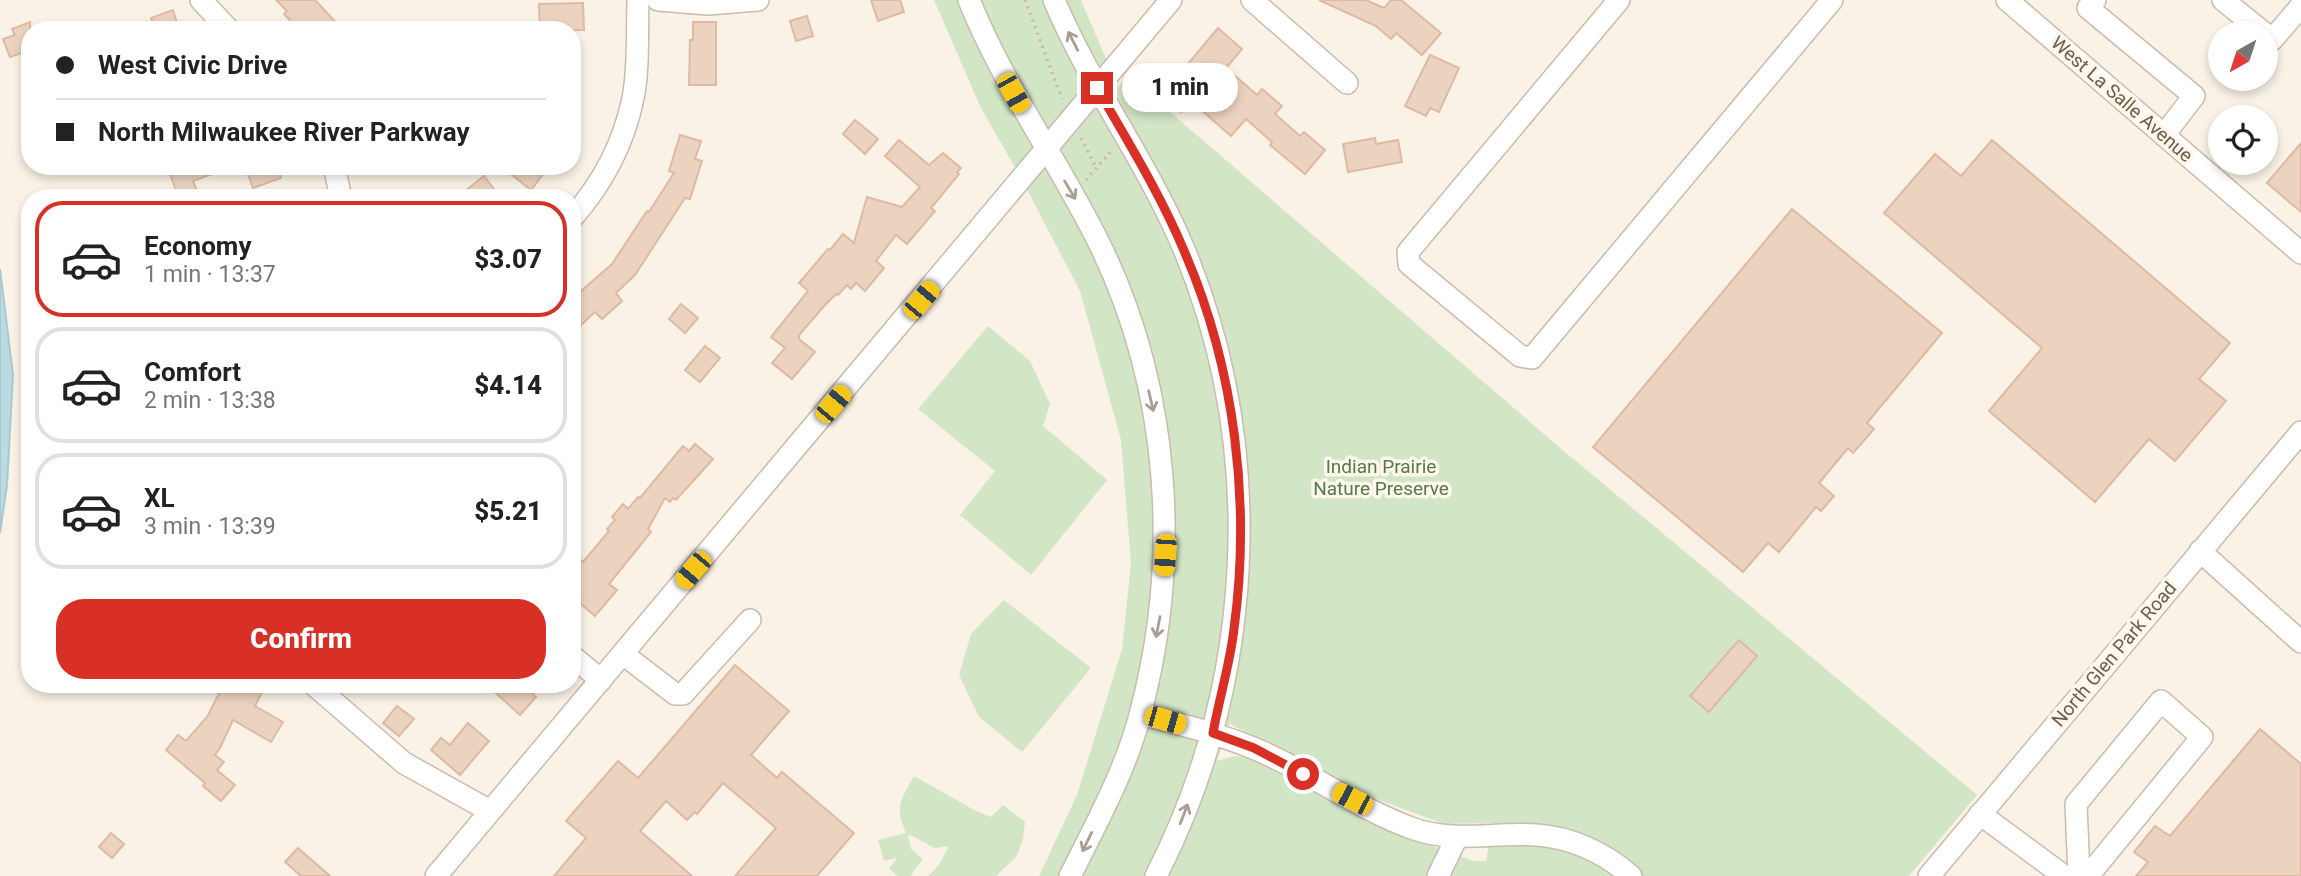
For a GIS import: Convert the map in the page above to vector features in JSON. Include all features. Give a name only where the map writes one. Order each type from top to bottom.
[{"type":"street","points":[[201,0],[221,21]]},
{"type":"street","points":[[581,208],[590,198],[619,149],[634,97],[638,0]]},
{"type":"street","points":[[658,0],[708,4],[758,0]]},
{"type":"street","points":[[969,0],[1002,74],[1073,194],[1101,249],[1123,302],[1142,359],[1154,414],[1163,481],[1165,555],[1161,610],[1141,714],[1114,786],[1070,876]]},
{"type":"street","points":[[1054,0],[1097,88],[1161,201],[1186,254],[1224,373],[1239,481],[1240,556],[1234,630],[1213,733],[1184,816],[1156,876]]},
{"type":"street","points":[[436,876],[1171,0]]},
{"type":"street","points":[[1252,0],[1347,83]]},
{"type":"street","points":[[1619,0],[1408,252],[1409,264],[1520,356],[1532,358],[1832,0]]},
{"type":"street","name":"West La Salle Avenue","points":[[2007,0],[2301,253]]},
{"type":"street","points":[[2095,0],[2088,8],[2194,96],[2164,135]]},
{"type":"street","points":[[2223,0],[2249,21]]},
{"type":"street","points":[[2278,33],[2301,6]]},
{"type":"street","name":"North Glen Park Road","points":[[1929,876],[2301,432]]},
{"type":"street","points":[[2200,551],[2301,642]]},
{"type":"street","points":[[623,654],[675,694],[683,694],[750,620]]},
{"type":"street","points":[[581,663],[601,680]]},
{"type":"street","points":[[324,693],[404,762],[490,811]]},
{"type":"street","points":[[2079,876],[2076,804],[2161,701],[2202,737],[2088,876]]},
{"type":"street","points":[[1141,714],[1213,733],[1254,748],[1415,830],[1457,837],[1537,835],[1579,843],[1618,864],[1631,876]]},
{"type":"street","points":[[1980,814],[2064,876]]},
{"type":"street","points":[[1438,876],[1457,837]]},
{"type":"path","points":[[1025,0],[1053,78],[1096,168]]},
{"type":"path","points":[[1079,188],[1114,148]]},
{"type":"green space","name":"Indian Prairie Nature Preserve","points":[[934,0],[1081,0],[1118,87],[1127,75],[1559,447],[1977,795],[1909,876],[1039,876],[1077,795],[1122,649],[1131,564],[1121,440],[1080,291],[981,108]],"holes":[[[1230,724],[1379,800],[1444,824],[1493,823],[1486,861],[1473,861],[1379,825],[1254,758],[1235,756],[1217,761]]]},
{"type":"green space","points":[[988,326],[1030,361],[1050,404],[1043,426],[1107,480],[1031,575],[960,515],[995,471],[918,409]]},
{"type":"green space","points":[[1004,600],[1091,668],[1022,752],[979,717],[959,675],[971,634]]},
{"type":"green space","points":[[914,776],[974,810],[991,817],[1003,805],[1025,822],[1023,839],[1016,857],[996,876],[928,876],[938,866],[949,846],[935,848],[908,834],[911,849],[923,859],[910,876],[898,876],[889,869],[897,858],[884,861],[878,840],[906,833],[900,810]]},
{"type":"water","points":[[0,269],[13,375],[7,485],[0,533]]},
{"type":"building","points":[[276,0],[315,0],[335,21],[291,21],[284,14],[287,11]]},
{"type":"building","points":[[871,0],[900,0],[904,12],[878,21]]},
{"type":"building","points":[[1319,0],[1366,0],[1384,8],[1391,0],[1401,0],[1441,33],[1422,55],[1396,33],[1391,39],[1376,26]]},
{"type":"building","points":[[583,3],[584,30],[581,30],[581,21],[540,21],[539,4]]},
{"type":"building","points":[[173,10],[176,21],[152,21],[151,18]]},
{"type":"building","points":[[807,16],[813,36],[796,41],[790,21]]},
{"type":"building","points":[[693,22],[716,22],[716,85],[689,85]]},
{"type":"building","points":[[21,26],[21,53],[10,57],[3,39],[15,35],[12,29]]},
{"type":"building","points":[[1218,28],[1242,49],[1226,68],[1257,95],[1262,89],[1282,106],[1275,114],[1300,136],[1304,132],[1325,150],[1305,174],[1270,145],[1272,142],[1246,119],[1231,136],[1191,101],[1181,112],[1161,96]]},
{"type":"building","points":[[1430,55],[1459,68],[1439,112],[1430,108],[1426,116],[1405,106]]},
{"type":"building","points":[[855,120],[878,139],[865,154],[843,134]]},
{"type":"building","points":[[680,135],[701,141],[695,159],[702,161],[690,199],[685,198],[635,275],[616,293],[622,301],[602,319],[595,312],[581,325],[581,291],[612,264],[674,173],[669,171]]},
{"type":"building","points":[[1375,138],[1376,144],[1398,140],[1402,162],[1348,172],[1343,144]]},
{"type":"building","points":[[899,140],[929,165],[943,153],[961,168],[957,172],[959,174],[931,208],[935,211],[907,244],[896,235],[876,261],[884,268],[865,291],[856,283],[851,289],[847,285],[799,335],[799,339],[815,352],[792,379],[772,363],[785,348],[771,337],[808,291],[799,283],[843,234],[854,243],[867,197],[902,207],[920,187],[885,156]]},
{"type":"building","points":[[1992,140],[2230,343],[2199,379],[2226,401],[2175,461],[2149,439],[2095,502],[1989,411],[2042,348],[1884,213],[1935,154],[1961,176]]},
{"type":"building","points":[[2301,143],[2301,212],[2267,183],[2274,175],[2278,175],[2278,170]]},
{"type":"building","points":[[170,175],[209,175],[193,181],[196,189],[176,189]]},
{"type":"building","points":[[248,175],[280,175],[281,178],[253,188]]},
{"type":"building","points":[[512,175],[542,175],[530,189]]},
{"type":"building","points":[[484,176],[494,189],[467,189]]},
{"type":"building","points":[[1792,209],[1942,333],[1867,423],[1874,429],[1853,453],[1848,448],[1819,483],[1834,496],[1821,511],[1816,507],[1779,552],[1768,543],[1743,572],[1593,447]]},
{"type":"building","points":[[681,304],[698,318],[685,333],[669,319]]},
{"type":"building","points":[[705,346],[720,358],[700,382],[685,370]]},
{"type":"building","points":[[695,444],[713,459],[676,500],[673,498],[670,502],[665,498],[648,529],[651,532],[609,584],[617,590],[595,616],[581,604],[581,560],[583,562],[609,531],[607,529],[615,520],[612,517],[623,504],[628,509],[640,498],[683,446],[689,451]]},
{"type":"building","points":[[1739,640],[1757,656],[1709,712],[1690,696]]},
{"type":"building","points":[[735,665],[789,711],[751,755],[777,778],[782,772],[854,833],[817,876],[735,876],[776,828],[723,783],[697,814],[695,812],[687,820],[666,801],[640,831],[692,876],[554,876],[586,838],[566,821],[618,761],[638,778]]},
{"type":"building","points":[[219,693],[262,693],[255,706],[283,722],[271,742],[233,720],[215,755],[224,762],[217,770],[235,785],[221,801],[203,786],[205,783],[166,750],[178,735],[186,741],[207,717]]},
{"type":"building","points":[[496,693],[532,693],[536,697],[520,715]]},
{"type":"building","points":[[397,706],[414,719],[399,736],[383,723]]},
{"type":"building","points":[[468,723],[489,741],[460,775],[431,750],[441,738],[450,745]]},
{"type":"building","points":[[2260,729],[2301,764],[2301,876],[2136,876],[2148,862],[2134,852],[2155,826],[2170,836]]},
{"type":"building","points":[[111,833],[124,844],[112,858],[99,847]]},
{"type":"building","points":[[298,848],[330,876],[301,876],[285,862]]},
{"type":"route","points":[[1097,88],[1161,201],[1186,254],[1224,373],[1232,417],[1239,481],[1240,556],[1234,630],[1213,733],[1254,748],[1303,774]]}]
